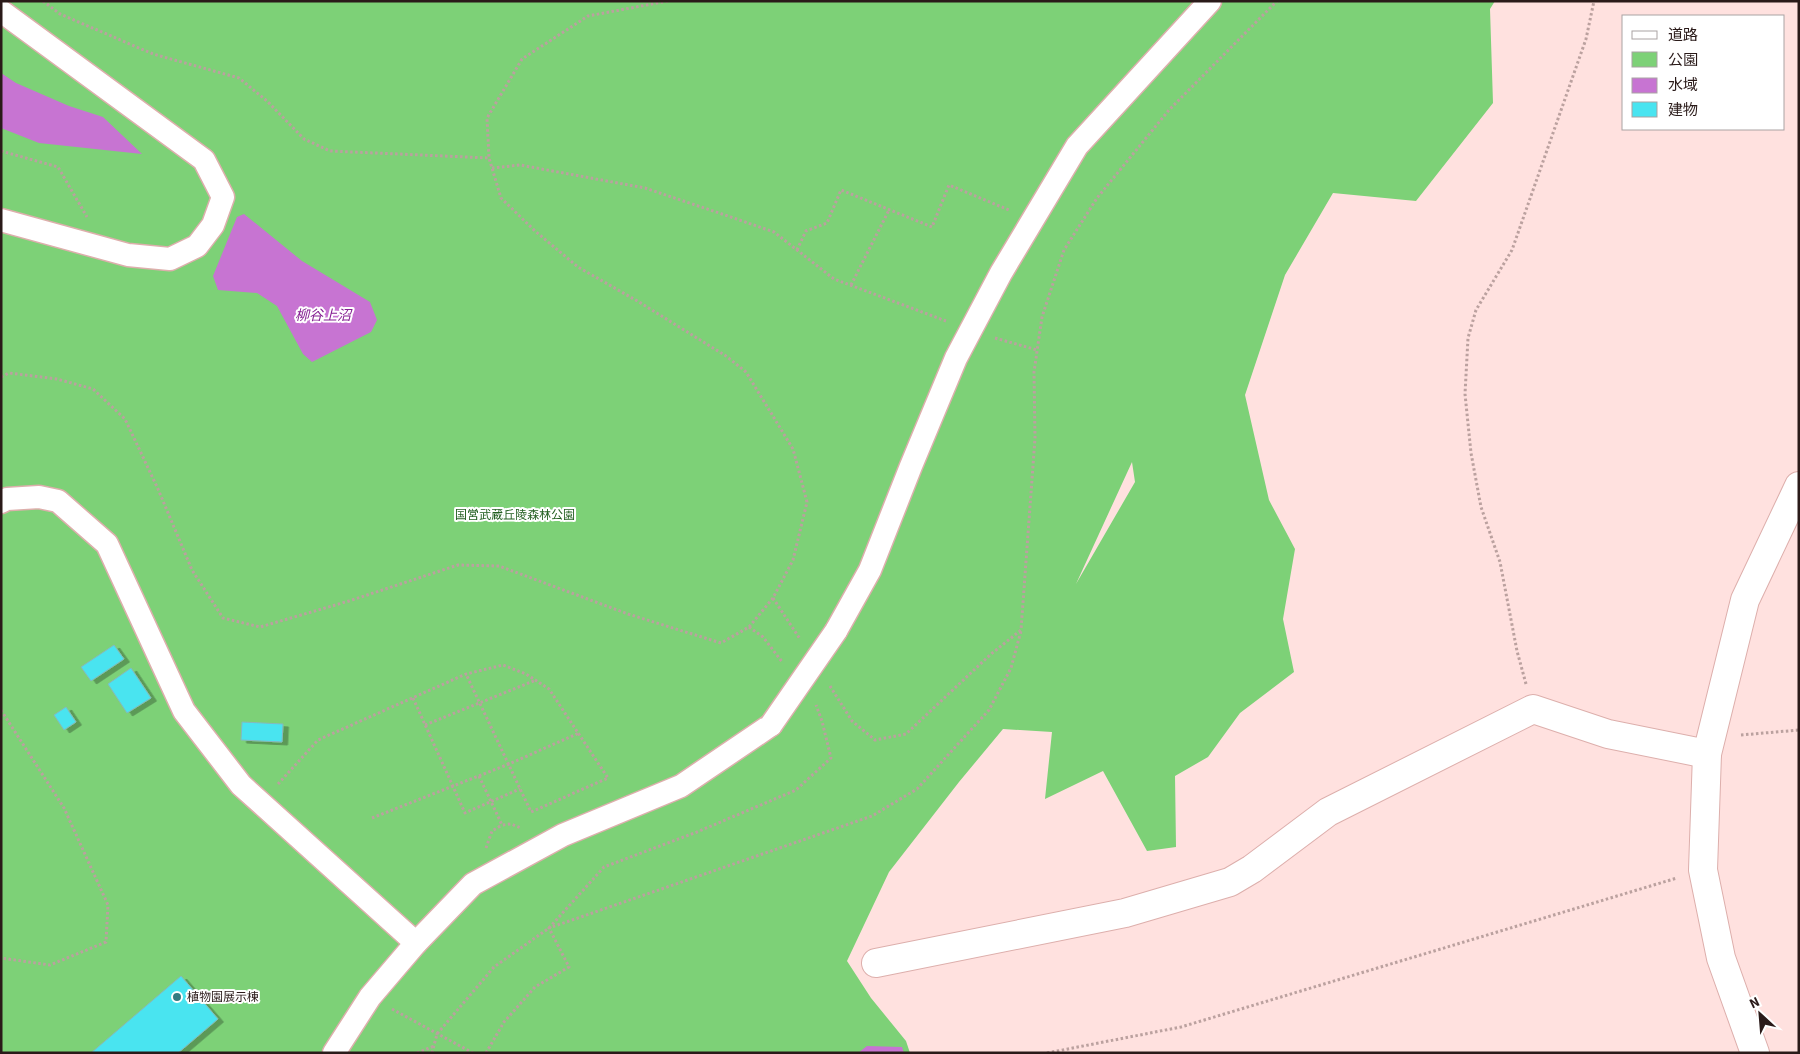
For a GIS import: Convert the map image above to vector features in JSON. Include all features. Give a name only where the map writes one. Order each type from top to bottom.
[{"type":"street","points":[[334,1053],[370,997],[416,942],[473,884],[564,835],[681,786],[771,725],[836,631],[870,570],[948,376],[970,330],[1000,273],[1077,146],[1210,1]]},
{"type":"street","points":[[1,11],[204,160],[223,197],[213,225],[197,246],[170,258],[128,256],[1,220]]},
{"type":"street","points":[[1755,1053],[1721,958],[1704,870],[1708,746],[1745,600],[1799,486]]},
{"type":"street","points":[[1,502],[6,499],[39,497],[58,501],[107,544],[184,711],[241,785],[416,942]]},
{"type":"street","points":[[876,964],[1126,913],[1230,882],[1252,870],[1328,812],[1533,709],[1608,734],[1708,746]]},
{"type":"path","points":[[43,1],[60,14],[153,54],[239,78],[267,101],[304,139],[330,151],[489,158]]},
{"type":"path","points":[[1,377],[9,374],[57,379],[93,389],[125,419],[158,489],[192,570],[223,618],[260,627],[349,601],[458,565],[499,566],[628,614],[721,644],[749,628],[773,598],[793,560],[807,502],[793,449],[746,372],[726,356],[694,336],[578,267],[535,231],[501,198],[489,158],[487,118],[522,59],[588,16],[668,1]]},
{"type":"path","points":[[549,928],[872,816],[916,789],[989,710],[1011,668],[1021,630],[1035,438],[1034,372],[1042,317],[1064,250],[1097,198],[1169,110],[1277,1]]},
{"type":"path","points":[[1533,709],[1517,651],[1500,562],[1480,507],[1471,453],[1465,394],[1468,338],[1476,310],[1512,250],[1586,39],[1594,1]]},
{"type":"path","points":[[1,152],[58,167],[105,249]]},
{"type":"path","points":[[492,168],[520,165],[645,188],[774,232],[834,279],[970,330],[1037,350]]},
{"type":"path","points":[[796,250],[806,231],[827,223],[840,190],[932,227],[949,185],[1033,220]]},
{"type":"path","points":[[852,285],[889,210]]},
{"type":"path","points":[[773,598],[804,647]]},
{"type":"path","points":[[749,628],[763,637],[786,666]]},
{"type":"path","points":[[826,680],[852,721],[875,740],[906,734],[991,654],[1021,630]]},
{"type":"path","points":[[261,803],[318,740],[466,674],[503,665],[526,674],[549,689],[608,778],[531,812],[466,674]]},
{"type":"path","points":[[425,725],[536,680]]},
{"type":"path","points":[[412,698],[465,813],[520,789]]},
{"type":"path","points":[[432,1053],[437,1034],[494,967],[549,928],[604,866],[697,832],[796,790],[831,758],[816,703]]},
{"type":"path","points":[[1,710],[64,808],[108,905],[106,942],[50,965],[1,958]]},
{"type":"path","points":[[1708,746],[1799,730]]},
{"type":"path","points":[[372,818],[479,776],[578,733]]},
{"type":"path","points":[[479,776],[502,825],[511,824],[523,829],[536,850]]},
{"type":"path","points":[[1047,1053],[1181,1026],[1704,870]]},
{"type":"path","points":[[486,1053],[504,1022],[535,987],[569,967],[549,928]]},
{"type":"path","points":[[370,997],[473,1053]]},
{"type":"path","points":[[417,1053],[434,1046]]},
{"type":"green space","name":"国営武蔵丘陵森林公園","points":[[1,1],[1495,1],[1490,9],[1493,103],[1416,201],[1333,193],[1285,275],[1245,395],[1269,500],[1295,549],[1283,619],[1294,672],[1240,713],[1208,757],[1175,776],[1176,847],[1147,851],[1103,771],[1045,799],[1052,732],[1003,729],[889,872],[847,961],[871,998],[906,1041],[910,1053],[1,1053]],"holes":[[[1132,462],[1135,482],[1076,584]]]},
{"type":"water","points":[[1,73],[16,83],[69,106],[103,117],[142,154],[39,143],[1,128]]},
{"type":"water","name":"柳谷上沼","points":[[244,214],[302,261],[370,302],[377,320],[371,332],[312,362],[303,354],[277,306],[257,293],[218,290],[213,276],[237,217]]},
{"type":"water","points":[[867,1046],[902,1047],[904,1053],[858,1053]]},
{"type":"building","points":[[114,645],[124,659],[91,681],[81,667]]},
{"type":"building","points":[[131,668],[151,698],[127,713],[108,684]]},
{"type":"building","points":[[66,707],[76,722],[64,730],[54,715]]},
{"type":"building","points":[[242,722],[283,724],[282,742],[241,740]]},
{"type":"building","name":"植物園展示棟","points":[[181,976],[218,1019],[178,1053],[91,1053]]},
{"type":"place","name":"植物園展示棟","points":[[177,997]]}]
